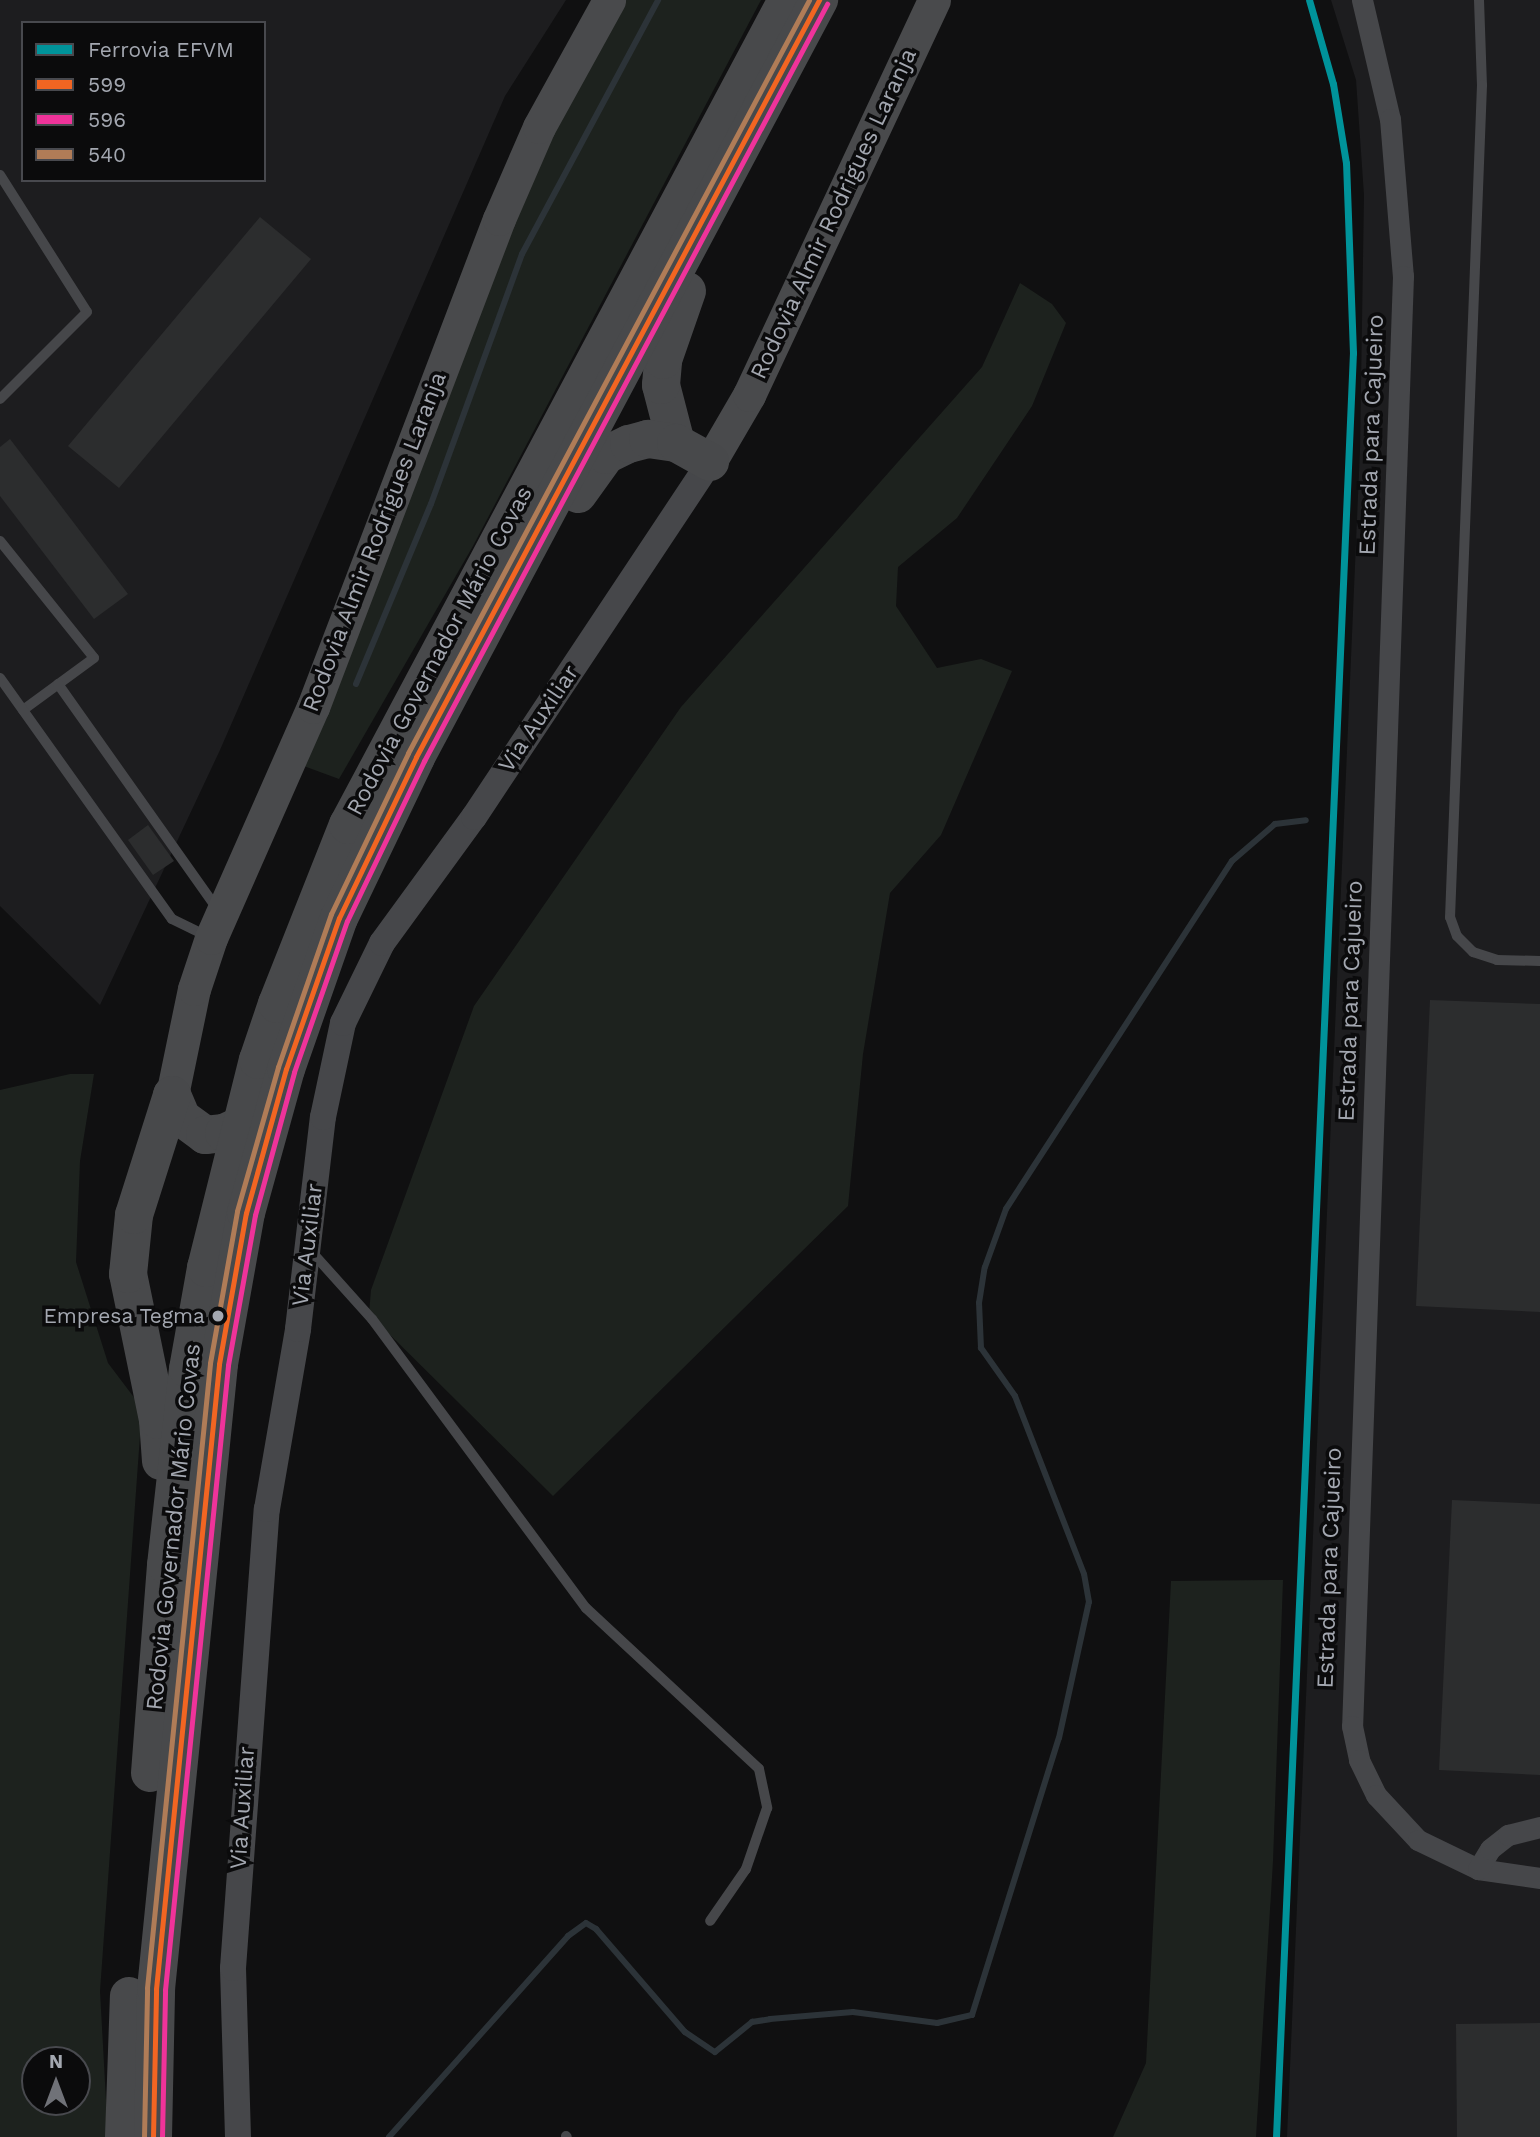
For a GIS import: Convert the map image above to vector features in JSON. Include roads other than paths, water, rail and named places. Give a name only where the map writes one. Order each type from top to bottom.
[{"type":"highway","name":"Rodovia Governador Mário Covas","points":[[124,2137],[130,1972],[166,1565],[188,1369],[206,1268],[257,1060],[348,825],[787,0]]},
{"type":"highway","name":"Rodovia Governador Mário Covas","points":[[153,2137],[156,1989],[194,1584],[219,1364],[246,1213],[286,1069],[340,918],[416,757],[819,0]]},
{"type":"highway","points":[[677,443],[665,412],[663,360],[750,128]]},
{"type":"highway","points":[[490,622],[546,552],[590,472],[606,455],[648,439],[677,443],[710,462]]},
{"type":"highway","points":[[173,1095],[182,1118],[205,1135],[225,1133],[243,1124]]},
{"type":"highway","points":[[166,1565],[158,1420],[128,1274],[134,1215],[173,1095]]},
{"type":"main road","name":"Rodovia Almir Rodrigues Laranja","points":[[173,1095],[194,989],[216,927],[313,707],[499,219],[539,127],[609,0]]},
{"type":"main road","name":"Rodovia Almir Rodrigues Laranja","points":[[710,462],[749,395],[934,0]]},
{"type":"street","name":"Estrada para Cajueiro","points":[[1362,0],[1390,119],[1403,276],[1352,1726],[1365,1776],[1388,1811],[1436,1852],[1478,1869],[1540,1878]]},
{"type":"street","name":"Via Auxiliar","points":[[238,2137],[233,1968],[244,1776],[267,1510],[308,1247],[323,1117],[343,1023],[382,943],[474,817],[710,462]]},
{"type":"street","points":[[1478,1869],[1498,1842],[1518,1831],[1540,1827]]},
{"type":"lane","points":[[1479,0],[1482,85],[1449,907],[1457,936],[1473,952],[1497,960],[1540,961]]},
{"type":"lane","points":[[0,399],[87,312],[1,180]]},
{"type":"lane","points":[[0,541],[94,658],[23,710]]},
{"type":"lane","points":[[0,678],[172,919],[216,927]]},
{"type":"lane","points":[[58,684],[216,927]]},
{"type":"lane","points":[[308,1247],[372,1319],[586,1608],[759,1769],[767,1808],[746,1869],[710,1921]]},
{"type":"waterway","points":[[356,684],[431,504],[522,254],[658,0]]},
{"type":"waterway","points":[[389,2137],[568,1936],[586,1923],[596,1929],[685,2032],[715,2052],[752,2022],[770,2019],[853,2012],[937,2023],[972,2015],[1059,1738],[1089,1602],[1084,1574],[1015,1396],[981,1348],[979,1303],[985,1267],[1006,1209],[1232,861],[1275,824],[1306,820]]},
{"type":"rail line","name":"EFVM","points":[[1276,2137],[1353,353],[1346,163],[1333,84],[1309,0]]},
{"type":"place","name":"Empresa Tegma","points":[[218,1316]]}]
